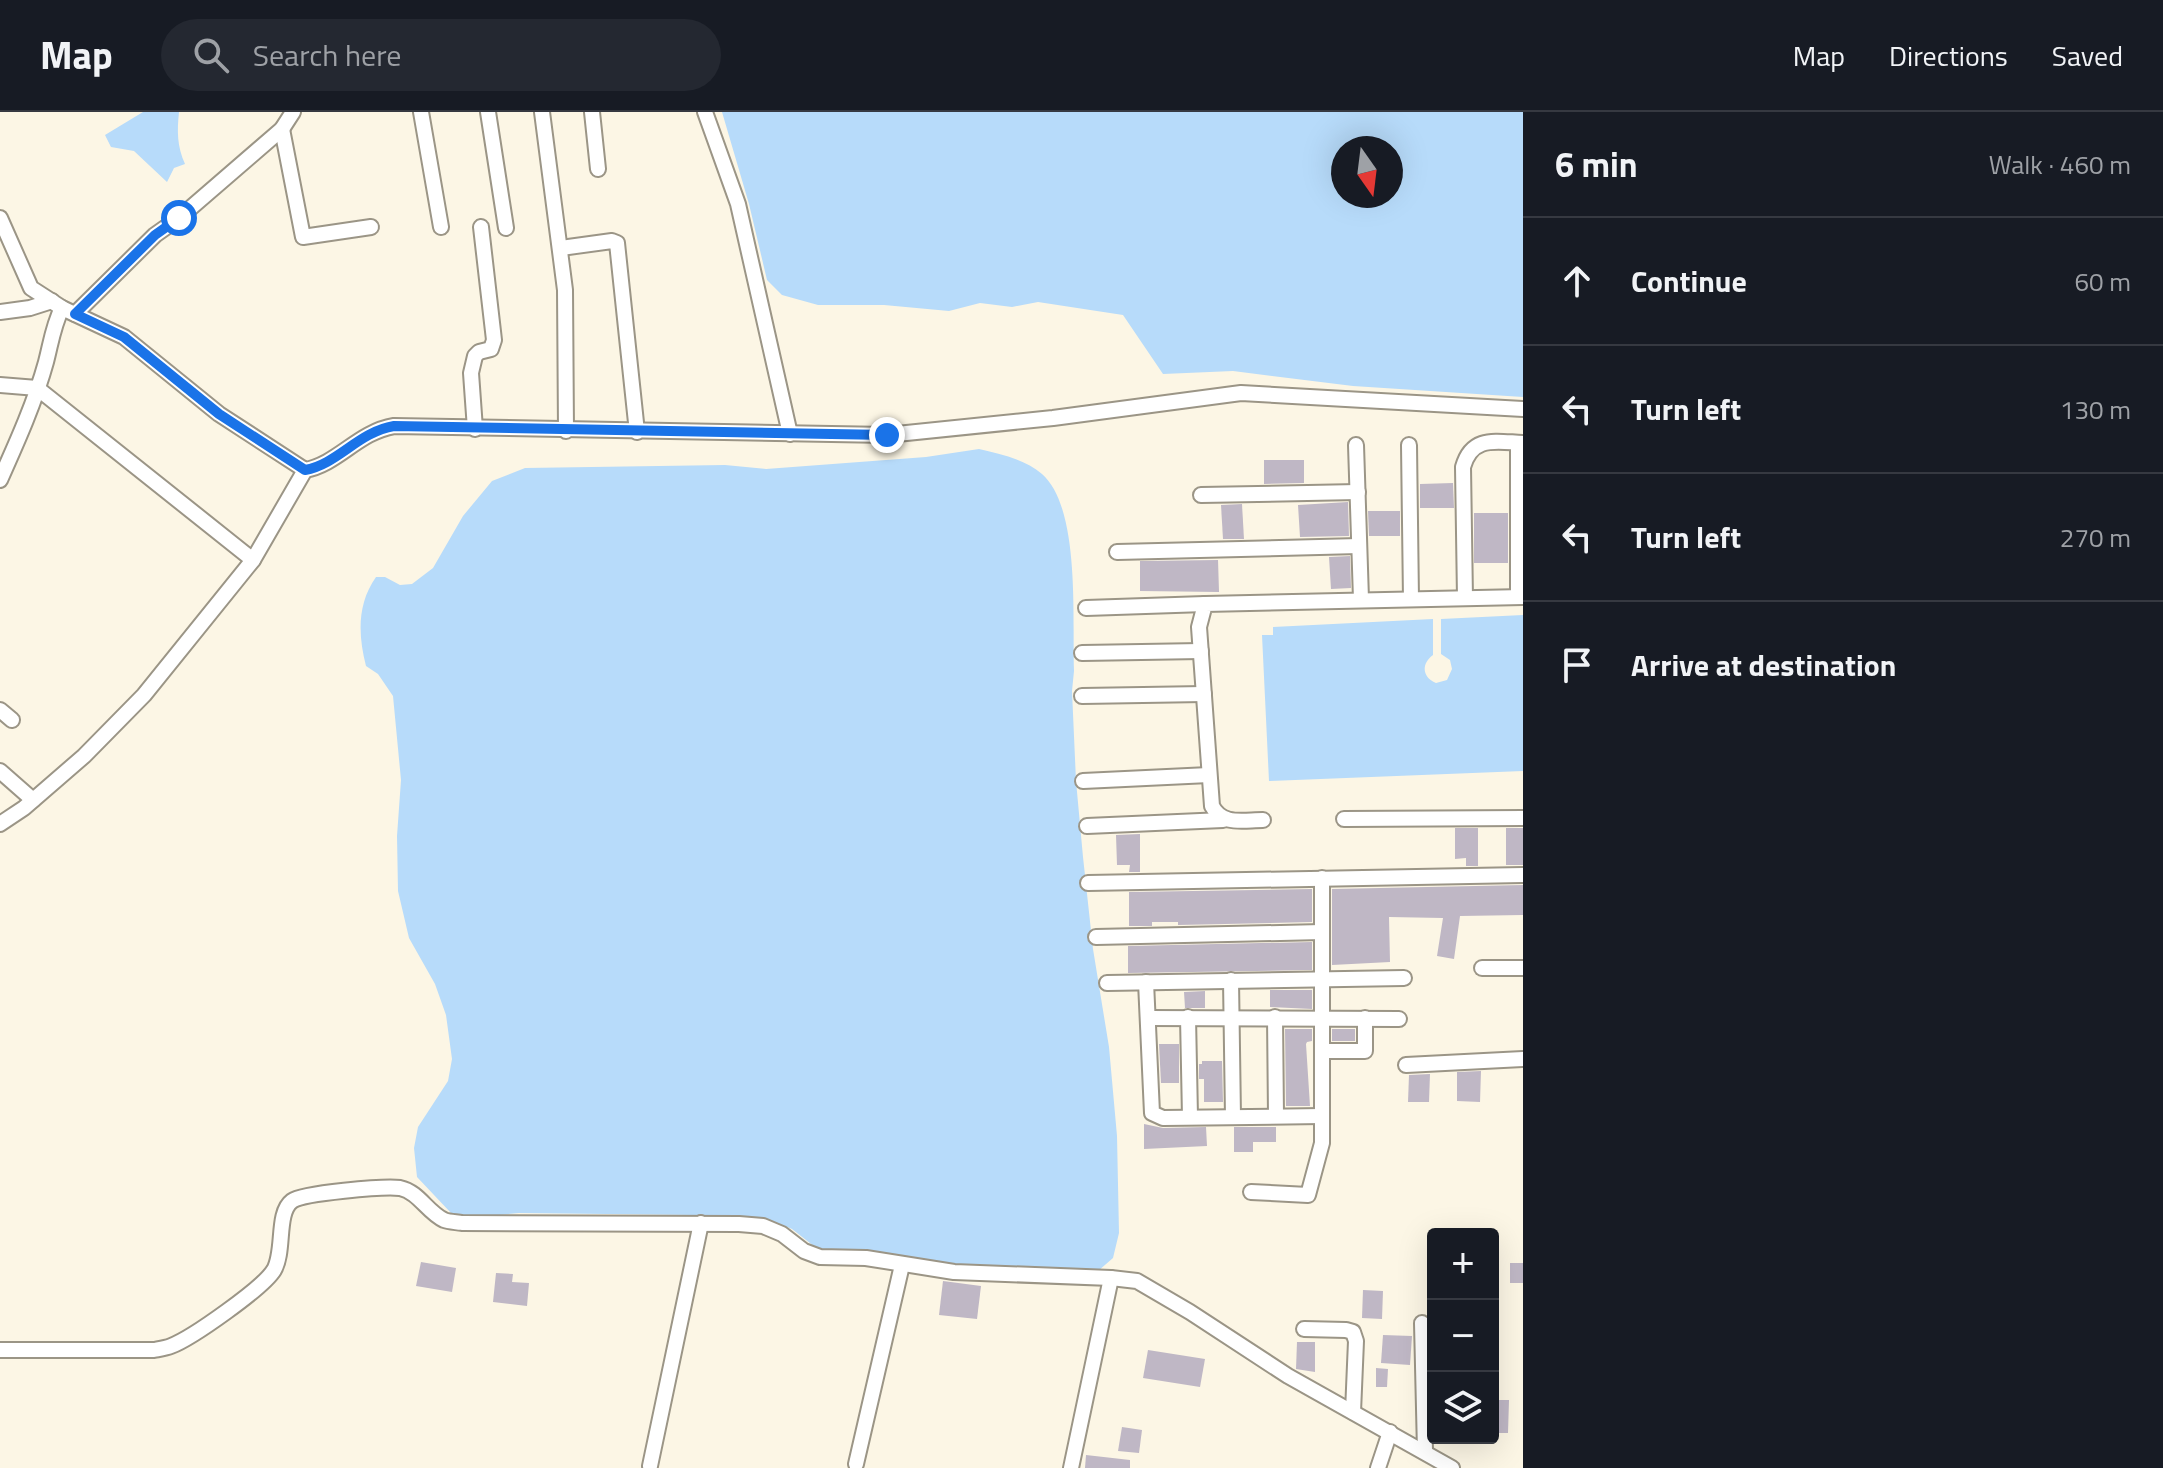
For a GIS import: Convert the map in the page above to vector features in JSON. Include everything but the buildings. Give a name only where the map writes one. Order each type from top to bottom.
[{"type":"street","points":[[0,480],[4,462],[37,388],[53,326],[63,307],[179,218],[282,129],[293,112]]},
{"type":"street","points":[[421,112],[441,227]]},
{"type":"street","points":[[488,112],[506,228]]},
{"type":"street","points":[[542,112],[565,290],[566,431]]},
{"type":"street","points":[[592,112],[598,169]]},
{"type":"street","points":[[705,112],[738,204],[790,434]]},
{"type":"street","points":[[282,129],[303,237],[371,227]]},
{"type":"street","points":[[0,219],[31,288],[124,337],[219,414],[305,470]]},
{"type":"street","points":[[475,429],[472,362],[479,352],[491,349],[494,340],[481,227]]},
{"type":"street","points":[[561,248],[612,241],[617,243],[637,432]]},
{"type":"street","points":[[0,312],[63,307]]},
{"type":"street","points":[[0,385],[37,388],[253,560]]},
{"type":"street","points":[[0,824],[84,756],[144,695],[253,560],[305,470],[317,467],[361,437],[382,428],[887,435],[1053,418],[1241,393],[1523,409]]},
{"type":"street","points":[[1086,608],[1361,599],[1465,598],[1520,596],[1520,443],[1487,442],[1474,446],[1467,454],[1463,467],[1465,598]]},
{"type":"street","points":[[1356,445],[1361,599]]},
{"type":"street","points":[[1409,445],[1411,599]]},
{"type":"street","points":[[1201,495],[1358,492]]},
{"type":"street","points":[[1117,552],[1359,546]]},
{"type":"street","points":[[1205,604],[1199,627],[1209,775],[1212,806],[1223,820]]},
{"type":"street","points":[[1082,653],[1201,651]]},
{"type":"street","points":[[1082,696],[1204,694]]},
{"type":"street","points":[[0,771],[33,800]]},
{"type":"street","points":[[1083,781],[1209,775]]},
{"type":"street","points":[[1344,819],[1523,818]]},
{"type":"street","points":[[1087,826],[1263,820]]},
{"type":"street","points":[[1088,883],[1523,875]]},
{"type":"street","points":[[1251,1192],[1308,1195],[1322,1143],[1322,878]]},
{"type":"street","points":[[1096,937],[1322,932]]},
{"type":"street","points":[[1482,968],[1523,968]]},
{"type":"street","points":[[1107,983],[1404,978]]},
{"type":"street","points":[[1231,980],[1233,1117]]},
{"type":"street","points":[[1146,982],[1152,1113],[1157,1117],[1322,1116]]},
{"type":"street","points":[[1188,1017],[1190,1117]]},
{"type":"street","points":[[1275,1017],[1276,1116]]},
{"type":"street","points":[[1148,1018],[1399,1019]]},
{"type":"street","points":[[1322,1051],[1365,1051],[1365,1018]]},
{"type":"street","points":[[1406,1065],[1523,1059]]},
{"type":"street","points":[[0,1350],[154,1350],[170,1347],[214,1319],[261,1284],[274,1270],[281,1252],[284,1210],[292,1201],[305,1195],[384,1187],[403,1189],[444,1220],[462,1223],[763,1226],[820,1257],[866,1258],[996,1275],[1137,1281],[1288,1376],[1452,1468]]},
{"type":"street","points":[[650,1466],[701,1223]]},
{"type":"street","points":[[856,1464],[902,1265]]},
{"type":"street","points":[[1071,1468],[1111,1278]]},
{"type":"street","points":[[1422,1323],[1425,1451]]},
{"type":"street","points":[[1304,1329],[1353,1332],[1356,1341],[1353,1412]]},
{"type":"street","points":[[1378,1468],[1390,1432]]},
{"type":"water","points":[[143,112],[179,112],[178,138],[185,164],[174,168],[167,182],[134,151],[111,147],[105,135]]},
{"type":"water","points":[[722,112],[1523,112],[1523,397],[1353,386],[1233,371],[1163,374],[1123,315],[1038,302],[1012,307],[980,303],[949,311],[884,305],[818,305],[782,295],[767,280]]},
{"type":"water","points":[[979,449],[1020,461],[1042,474],[1054,490],[1069,538],[1076,781],[1117,1136],[1119,1233],[1113,1258],[1098,1271],[971,1268],[830,1252],[815,1247],[792,1229],[775,1222],[694,1215],[519,1213],[468,1218],[451,1213],[417,1177],[414,1148],[418,1127],[448,1081],[452,1059],[446,1015],[435,984],[409,938],[398,891],[397,836],[401,780],[393,696],[378,674],[366,666],[361,631],[365,598],[376,577],[385,577],[400,585],[412,584],[433,568],[463,516],[492,481],[525,468],[725,465],[766,469],[926,457]]},
{"type":"water","points":[[1523,615],[1523,771],[1269,781],[1262,635],[1273,635],[1273,627],[1433,619],[1433,655],[1426,662],[1425,670],[1436,683],[1447,680],[1452,669],[1450,660],[1441,654],[1441,619]]},
{"type":"route","points":[[179,218],[155,235],[75,314],[124,337],[219,414],[305,470],[317,467],[361,437],[394,426],[887,435]]}]
